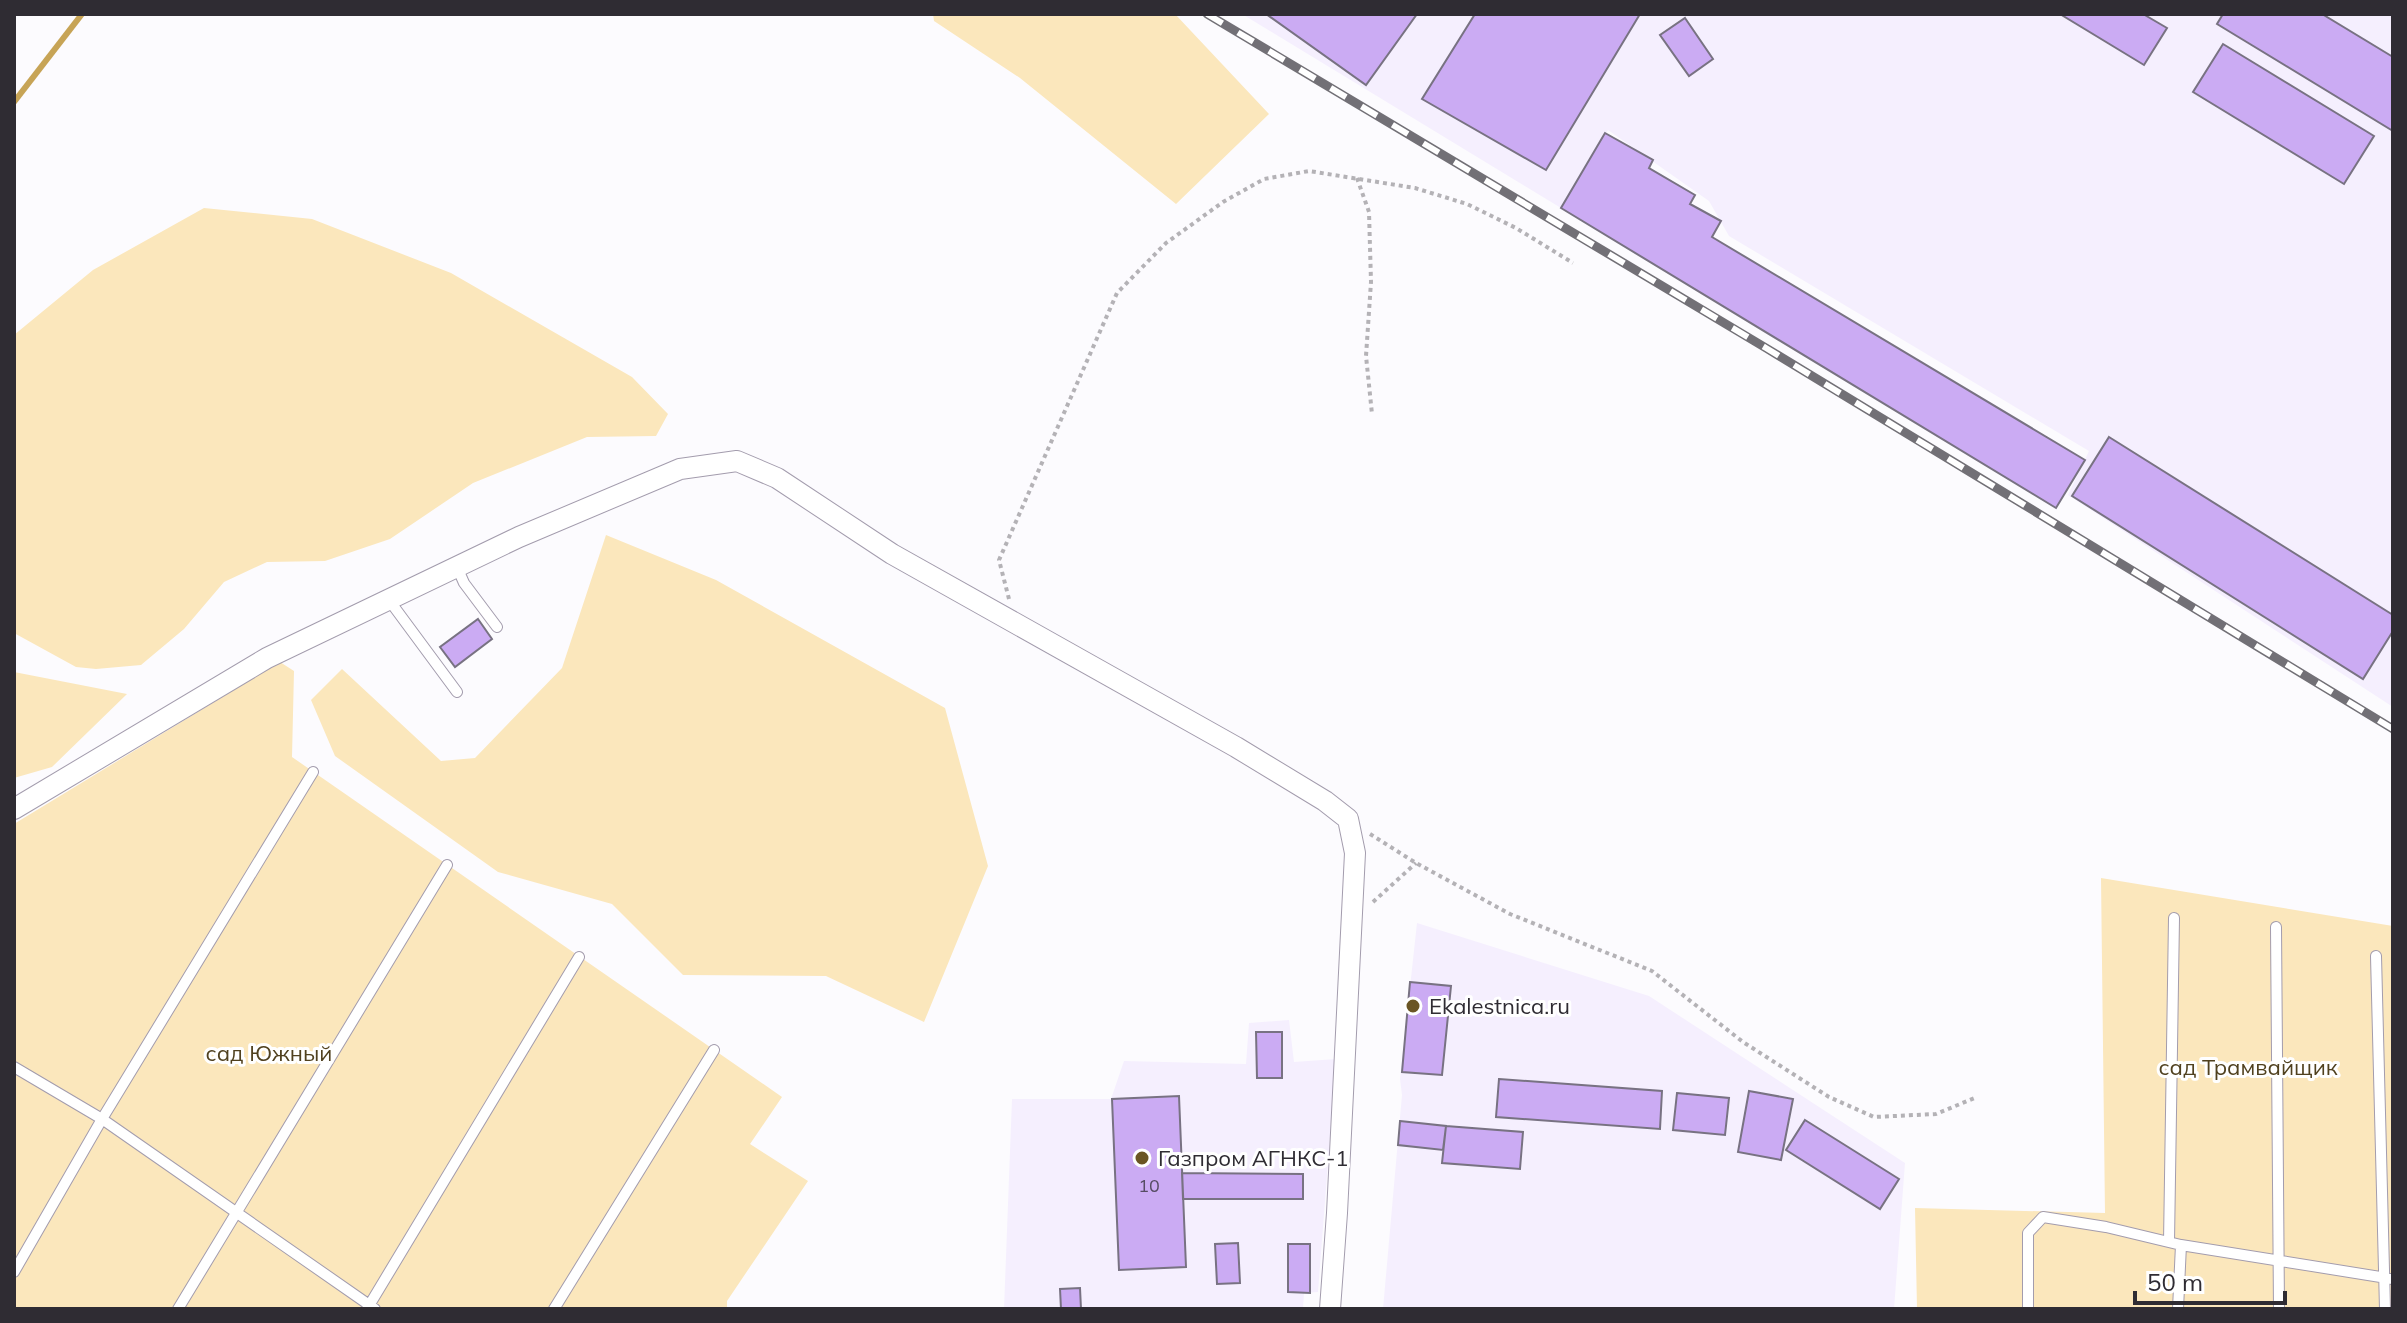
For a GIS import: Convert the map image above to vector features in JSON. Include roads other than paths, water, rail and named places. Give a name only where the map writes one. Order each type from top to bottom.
[{"type":"street","points":[[14,809],[267,658],[519,537],[680,469],[737,461],[777,478],[892,554],[1236,747],[1325,801],[1348,819],[1355,853],[1330,1309]]},
{"type":"lane","points":[[457,567],[464,583],[497,627]]},
{"type":"lane","points":[[389,600],[457,692]]},
{"type":"lane","points":[[14,1272],[102,1119],[313,772]]},
{"type":"lane","points":[[178,1309],[447,865]]},
{"type":"lane","points":[[2174,918],[2178,1309]]},
{"type":"lane","points":[[2276,927],[2279,1309]]},
{"type":"lane","points":[[2376,956],[2389,1279],[2385,1309]]},
{"type":"lane","points":[[14,1067],[102,1119],[370,1308],[579,957]]},
{"type":"lane","points":[[554,1309],[714,1050]]},
{"type":"lane","points":[[2028,1309],[2028,1233],[2043,1217],[2106,1227],[2175,1244],[2389,1279]]},
{"type":"waterway","points":[[14,102],[82,14]]},
{"type":"railway","points":[[1207,14],[1766,348],[2393,729]]},
{"type":"place","name":"Ekalestnica.ru","points":[[1413,1006]]},
{"type":"place","name":"Газпром АГНКС-1","points":[[1142,1158]]},
{"type":"park label","name":"сад Южный","points":[[269,1053]]},
{"type":"park label","name":"сад Трамвайщик","points":[[2248,1067]]}]
